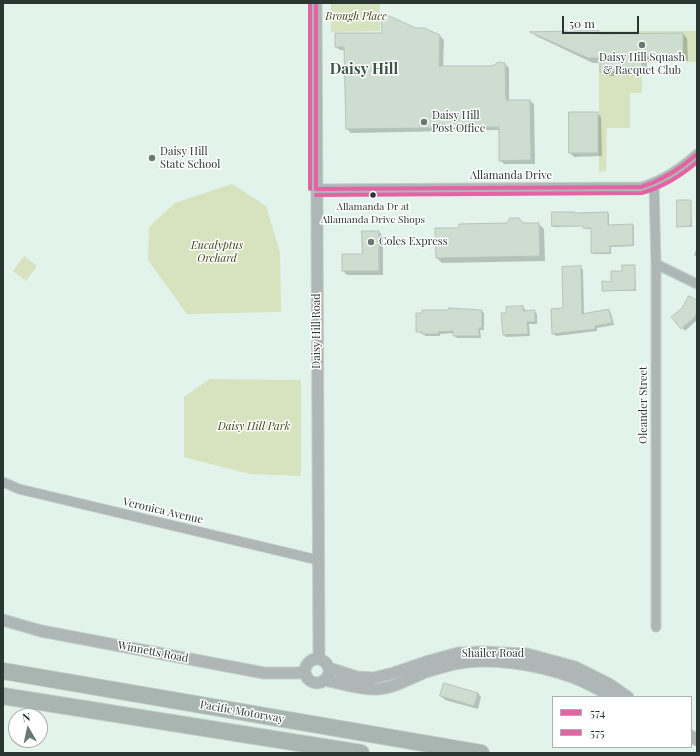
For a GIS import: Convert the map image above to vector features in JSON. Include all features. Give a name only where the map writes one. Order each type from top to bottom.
[{"type":"highway","points":[[3,664],[64,681]]},
{"type":"highway","name":"Pacific Motorway","points":[[3,671],[481,753]]},
{"type":"highway","name":"Pacific Motorway","points":[[3,696],[360,753]]},
{"type":"street","name":"Daisy Hill Road","points":[[316,3],[319,659]]},
{"type":"street","name":"Allamanda Drive","points":[[316,189],[641,187],[654,184],[663,179],[697,154]]},
{"type":"street","name":"Oleander Street","points":[[654,184],[656,264],[656,627]]},
{"type":"street","points":[[656,264],[697,284]]},
{"type":"street","name":"Veronica Avenue","points":[[3,482],[19,489],[318,560]]},
{"type":"street","name":"Winnetts Road","points":[[3,620],[41,631],[264,673],[298,673],[305,671]]},
{"type":"street","name":"Shailer Road","points":[[328,668],[357,677],[373,678],[458,653],[482,652],[527,654],[575,667],[609,684],[627,696]]},
{"type":"street","points":[[319,659],[325,662],[328,668],[328,674],[324,680],[318,682],[310,680],[305,671],[309,662],[319,659]]},
{"type":"street","name":"Shailer Road","points":[[324,680],[365,689],[379,689],[393,686],[426,672],[457,664],[491,661],[548,669],[573,678],[610,696]]},
{"type":"green space","name":"Brough Place","points":[[331,3],[380,3],[380,31],[331,32]]},
{"type":"green space","points":[[599,31],[697,31],[697,62],[642,63],[642,93],[630,93],[630,128],[607,128],[606,171],[599,172]]},
{"type":"green space","name":"Eucalyptus Orchard","points":[[232,184],[266,206],[280,253],[281,312],[187,314],[148,260],[149,227],[175,203]]},
{"type":"green space","points":[[24,256],[37,266],[26,281],[13,271]]},
{"type":"green space","name":"Daisy Hill Park","points":[[210,379],[301,380],[301,476],[250,474],[184,457],[184,397]]},
{"type":"building","points":[[389,16],[416,28],[424,28],[440,35],[439,66],[492,66],[499,62],[505,63],[506,100],[530,100],[531,160],[499,161],[499,127],[346,129],[344,47],[335,47],[335,33],[382,33],[381,17]]},
{"type":"building","name":"Daisy Hill Squash & Racquet Club","points":[[599,31],[599,34],[683,33],[683,57],[642,57],[642,70],[600,72],[600,58],[588,58],[530,32]]},
{"type":"building","points":[[569,112],[598,112],[598,153],[569,153]]},
{"type":"building","points":[[677,200],[691,200],[691,226],[677,227]]},
{"type":"building","points":[[552,212],[608,212],[608,225],[633,224],[633,245],[610,246],[610,253],[591,253],[591,228],[583,228],[583,226],[552,226]]},
{"type":"building","points":[[510,218],[519,218],[523,223],[539,223],[540,256],[436,258],[435,228],[459,228],[459,224],[507,223]]},
{"type":"building","name":"Coles Express","points":[[362,231],[379,231],[379,271],[342,271],[342,254],[362,254]]},
{"type":"building","points":[[622,265],[635,265],[635,290],[602,291],[602,281],[611,282],[611,271],[622,271]]},
{"type":"building","points":[[581,266],[582,314],[609,309],[612,323],[595,326],[595,329],[552,334],[551,309],[563,308],[562,267]]},
{"type":"building","points":[[689,296],[697,300],[697,313],[694,318],[681,329],[671,317],[682,308]]},
{"type":"building","points":[[523,306],[523,311],[535,310],[535,322],[527,322],[528,334],[503,335],[501,313],[506,313],[506,307]]},
{"type":"building","points":[[449,308],[482,310],[482,328],[479,328],[479,336],[453,336],[453,331],[438,332],[438,334],[422,334],[422,332],[416,332],[416,313],[422,313],[422,310],[449,310]]},
{"type":"building","points":[[444,683],[478,693],[474,706],[440,696]]},
{"type":"transit line","name":"575","points":[[310,3],[310,189]]},
{"type":"transit line","name":"574","points":[[316,3],[316,189]]},
{"type":"transit line","name":"574","points":[[316,189],[641,187],[671,174],[697,154]]},
{"type":"transit line","name":"575","points":[[316,195],[642,193],[657,188],[685,172],[697,162]]},
{"type":"place","name":"Daisy Hill Squash & Racquet Club","points":[[642,45]]},
{"type":"place","name":"Daisy Hill Post Office","points":[[424,122]]},
{"type":"place","name":"Daisy Hill State School","points":[[152,158]]},
{"type":"place","name":"Allamanda Dr at Allamanda Drive Shops","points":[[373,195]]},
{"type":"place","name":"Coles Express","points":[[371,242]]},
{"type":"district","name":"Daisy Hill","points":[[364,69]]}]
